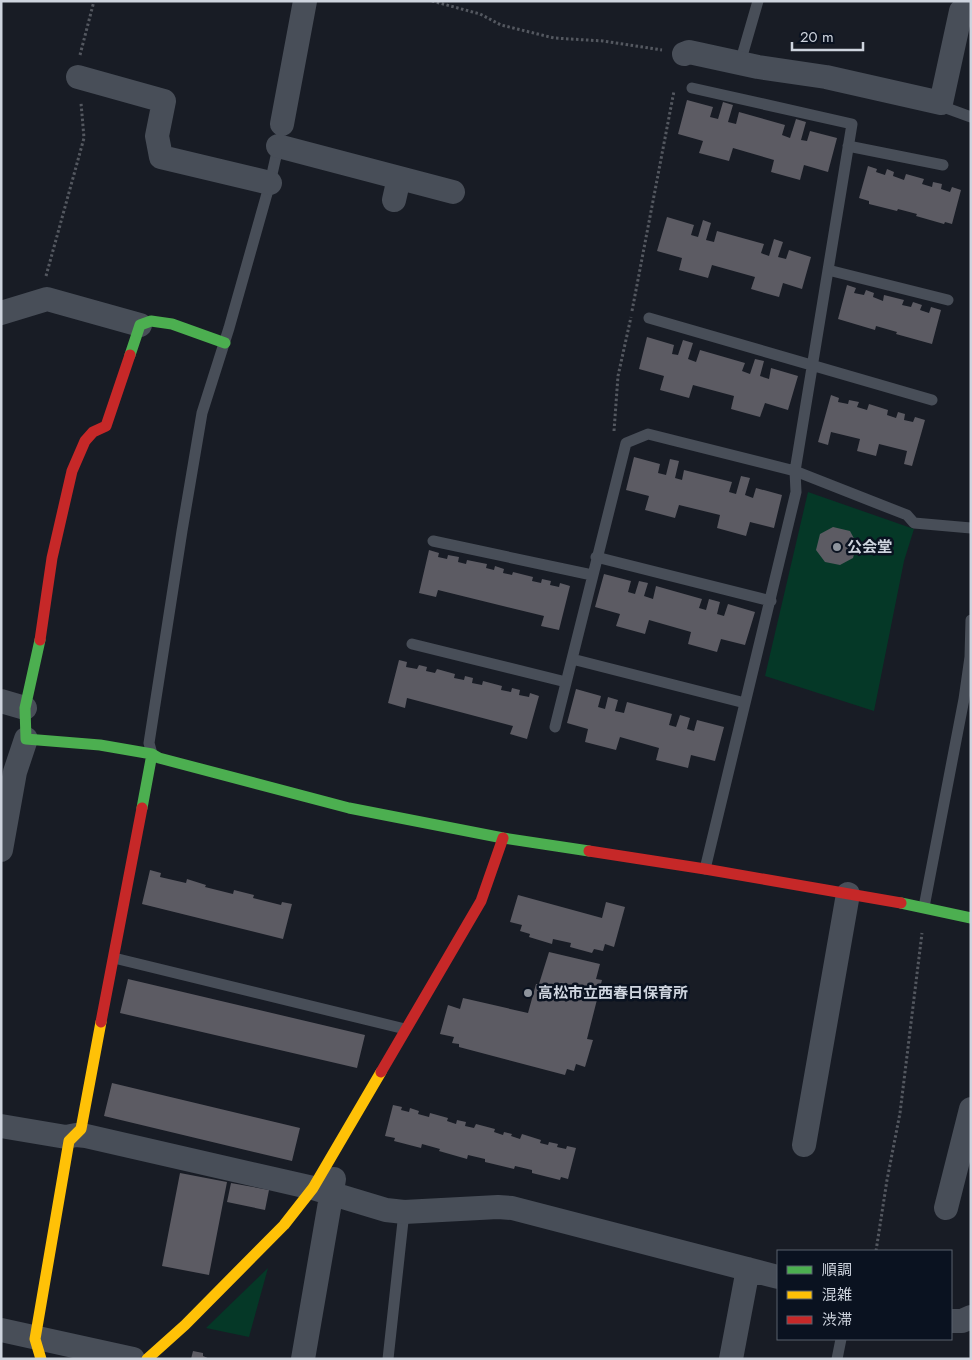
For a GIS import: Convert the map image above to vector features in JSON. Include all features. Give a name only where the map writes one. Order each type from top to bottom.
[{"type":"street","points":[[305,1],[280,135],[397,189],[453,192]]},
{"type":"street","points":[[684,54],[689,52],[740,63],[826,77],[940,103],[961,11],[971,13]]},
{"type":"street","points":[[78,77],[164,101],[157,136],[161,157],[270,183]]},
{"type":"street","points":[[1,313],[47,299],[140,325],[151,321],[172,324],[225,343]]},
{"type":"street","points":[[1,850],[9,766],[26,738],[25,708],[43,628],[52,558],[72,471],[85,441],[93,432],[106,426],[140,325]]},
{"type":"street","points":[[1,702],[25,708]]},
{"type":"street","points":[[26,738],[100,744],[152,754],[159,758],[349,808],[503,838],[705,869],[924,907],[971,918]]},
{"type":"street","points":[[38,1349],[69,1141],[81,1129],[152,754]]},
{"type":"street","points":[[303,1359],[322,1190],[339,1146],[481,901],[503,838]]},
{"type":"street","points":[[804,1145],[848,894]]},
{"type":"street","points":[[946,1208],[971,1108]]},
{"type":"street","points":[[1,1126],[66,1137],[76,1135],[322,1190],[386,1210],[404,1212],[490,1209],[498,1207],[512,1208],[777,1277]]},
{"type":"street","points":[[147,1359],[185,1325],[284,1225],[322,1190]]},
{"type":"street","points":[[731,1359],[748,1269]]},
{"type":"street","points":[[952,1320],[962,1320],[971,1317]]},
{"type":"street","points":[[1,1330],[38,1349],[133,1359]]},
{"type":"lane","points":[[740,63],[758,1]]},
{"type":"lane","points":[[692,88],[852,124],[795,471],[796,492],[705,869]]},
{"type":"lane","points":[[940,103],[949,109],[971,117]]},
{"type":"lane","points":[[152,754],[149,743],[202,413],[225,343],[270,183],[280,135]]},
{"type":"lane","points":[[848,146],[944,165]]},
{"type":"lane","points":[[828,270],[948,300]]},
{"type":"lane","points":[[649,318],[932,400]]},
{"type":"lane","points":[[555,727],[626,443],[648,434],[795,471],[907,515],[914,523],[971,528]]},
{"type":"lane","points":[[433,541],[592,575]]},
{"type":"lane","points":[[596,557],[771,600]]},
{"type":"lane","points":[[924,907],[964,699],[970,657],[971,620]]},
{"type":"lane","points":[[412,644],[566,682]]},
{"type":"lane","points":[[572,659],[745,703]]},
{"type":"lane","points":[[114,958],[406,1029]]},
{"type":"lane","points":[[388,1359],[404,1212]]},
{"type":"lane","points":[[837,1359],[841,1340]]},
{"type":"path","points":[[47,299],[44,284],[84,138],[77,68],[94,1]]},
{"type":"path","points":[[432,1],[480,14],[501,25],[554,38],[602,41],[684,54],[670,107],[653,194],[648,233],[618,376],[614,432]]},
{"type":"path","points":[[876,1250],[900,1113],[918,976],[924,907]]},
{"type":"green space","points":[[808,492],[914,529],[904,561],[874,711],[765,676]]},
{"type":"green space","points":[[268,1268],[249,1337],[206,1328]]},
{"type":"building","points":[[687,100],[713,107],[710,117],[718,119],[723,102],[733,105],[728,122],[736,124],[739,112],[785,125],[782,135],[790,138],[796,119],[806,122],[801,140],[807,141],[810,131],[837,138],[828,172],[804,165],[800,180],[771,172],[774,160],[733,148],[729,161],[699,153],[703,141],[678,134]]},
{"type":"building","points":[[868,166],[877,169],[876,172],[885,175],[887,169],[894,172],[893,176],[904,180],[906,174],[924,179],[922,184],[932,187],[933,182],[942,184],[941,189],[950,192],[952,187],[961,190],[952,224],[945,222],[944,224],[898,209],[897,211],[869,204],[869,201],[859,198]]},
{"type":"building","points":[[667,217],[694,225],[691,235],[698,237],[703,220],[711,223],[706,240],[714,242],[717,231],[764,244],[761,253],[769,256],[774,239],[783,242],[778,257],[786,259],[789,250],[811,257],[802,289],[783,283],[779,297],[751,289],[755,277],[712,265],[708,278],[679,270],[682,258],[657,251]]},
{"type":"building","points":[[847,285],[856,288],[854,293],[864,295],[866,290],[874,293],[873,297],[883,301],[884,295],[904,300],[902,305],[911,307],[913,302],[922,305],[920,310],[929,313],[931,307],[941,310],[932,344],[876,326],[875,330],[838,319]]},
{"type":"building","points":[[647,337],[674,345],[672,354],[678,355],[683,340],[693,343],[688,359],[696,362],[700,350],[745,363],[742,371],[750,374],[755,359],[764,361],[760,376],[769,379],[771,368],[798,376],[788,410],[765,403],[760,417],[731,409],[734,396],[693,385],[689,398],[660,390],[664,376],[639,369]]},
{"type":"building","points":[[831,395],[839,398],[838,402],[848,404],[849,400],[859,402],[857,407],[867,410],[869,404],[888,410],[887,415],[896,418],[898,412],[905,414],[904,420],[913,422],[915,417],[925,420],[912,466],[904,464],[907,451],[879,444],[876,456],[857,451],[860,439],[831,432],[828,445],[818,442]]},
{"type":"building","points":[[634,457],[660,464],[658,473],[666,475],[670,459],[679,461],[675,478],[682,480],[684,470],[732,482],[729,492],[736,494],[741,476],[750,478],[745,495],[753,498],[756,488],[782,495],[774,528],[750,522],[746,536],[717,528],[720,515],[679,505],[675,518],[645,510],[649,496],[626,490]]},
{"type":"building","name":"公会堂","points":[[833,527],[850,531],[857,544],[853,558],[840,565],[825,562],[816,550],[820,534]]},
{"type":"building","points":[[429,550],[439,553],[438,557],[447,559],[448,555],[459,557],[458,562],[466,564],[467,560],[487,564],[486,568],[494,570],[495,566],[504,569],[503,573],[512,575],[513,572],[533,577],[532,581],[541,583],[542,579],[551,581],[550,585],[559,587],[560,583],[570,586],[559,630],[541,626],[544,616],[438,590],[436,597],[419,593]]},
{"type":"building","points":[[604,574],[631,581],[628,592],[635,594],[639,581],[648,583],[644,596],[653,599],[656,586],[702,599],[699,608],[706,610],[709,599],[720,602],[717,614],[724,616],[728,604],[755,612],[745,645],[721,639],[717,652],[688,644],[691,632],[649,620],[645,634],[616,626],[620,614],[595,607]]},
{"type":"building","points":[[399,660],[407,662],[406,667],[417,669],[419,665],[427,667],[426,671],[435,673],[437,669],[455,674],[454,678],[464,680],[465,676],[473,678],[472,683],[482,685],[483,681],[502,686],[501,690],[511,692],[512,688],[520,690],[519,695],[529,697],[530,693],[539,696],[527,739],[510,734],[513,726],[407,698],[405,708],[388,703]]},
{"type":"building","points":[[576,689],[601,696],[598,707],[605,709],[608,697],[618,700],[615,711],[624,713],[627,702],[672,714],[669,725],[676,727],[680,715],[690,718],[687,729],[694,731],[697,720],[724,727],[715,761],[691,755],[688,768],[656,760],[659,748],[620,737],[616,750],[585,742],[588,729],[567,723]]},
{"type":"building","points":[[150,870],[161,873],[160,877],[186,883],[187,879],[206,885],[205,887],[233,894],[234,890],[254,895],[253,898],[281,905],[282,902],[292,904],[283,939],[142,904]]},
{"type":"building","points":[[518,895],[602,918],[606,902],[625,907],[614,947],[605,944],[603,951],[594,949],[592,953],[570,947],[571,943],[553,939],[552,944],[529,937],[530,934],[520,931],[522,925],[510,922]]},
{"type":"building","points":[[549,952],[600,964],[596,979],[602,980],[587,1039],[593,1040],[585,1067],[576,1064],[574,1071],[567,1069],[565,1075],[459,1047],[459,1044],[452,1043],[454,1037],[440,1034],[448,1005],[460,1009],[463,998],[528,1013],[536,984],[539,984]]},
{"type":"building","points":[[128,979],[365,1035],[357,1068],[120,1013]]},
{"type":"building","points":[[112,1083],[300,1128],[292,1161],[104,1116]]},
{"type":"building","points":[[393,1105],[402,1107],[401,1110],[409,1112],[410,1108],[419,1111],[418,1114],[429,1117],[430,1113],[448,1118],[447,1121],[456,1124],[457,1120],[466,1122],[465,1126],[474,1128],[476,1124],[495,1129],[494,1132],[503,1135],[504,1132],[512,1134],[511,1136],[520,1139],[522,1134],[541,1140],[540,1143],[548,1145],[549,1142],[558,1144],[557,1147],[566,1149],[567,1146],[576,1148],[568,1179],[561,1177],[560,1180],[532,1173],[532,1170],[515,1166],[514,1169],[485,1162],[485,1159],[468,1155],[467,1159],[422,1144],[421,1148],[394,1141],[395,1138],[385,1136]]},
{"type":"building","points":[[180,1173],[227,1182],[209,1275],[162,1266]]},
{"type":"building","points":[[231,1183],[269,1190],[265,1210],[227,1202]]},
{"type":"building","points":[[193,1351],[203,1353],[203,1356],[210,1359],[191,1359]]},
{"type":"traffic: fast","points":[[130,355],[140,325],[151,321],[172,324],[225,343]]},
{"type":"traffic: fast","points":[[40,640],[25,708],[26,739],[100,745],[152,754],[142,808]]},
{"type":"traffic: fast","points":[[152,754],[159,758],[349,808],[503,838],[589,851]]},
{"type":"traffic: fast","points":[[901,903],[971,918]]},
{"type":"traffic: slow","points":[[41,1359],[35,1339],[69,1141],[81,1129],[101,1022]]},
{"type":"traffic: slow","points":[[147,1359],[185,1325],[284,1225],[313,1188],[381,1072]]},
{"type":"traffic: jam","points":[[40,640],[52,558],[72,471],[85,441],[93,432],[106,426],[130,355]]},
{"type":"traffic: jam","points":[[101,1022],[142,808]]},
{"type":"traffic: jam","points":[[381,1072],[481,901],[503,838]]},
{"type":"traffic: jam","points":[[589,851],[901,903]]},
{"type":"place","name":"公会堂","points":[[837,547]]},
{"type":"place","name":"高松市立西春日保育所","points":[[528,993]]}]
